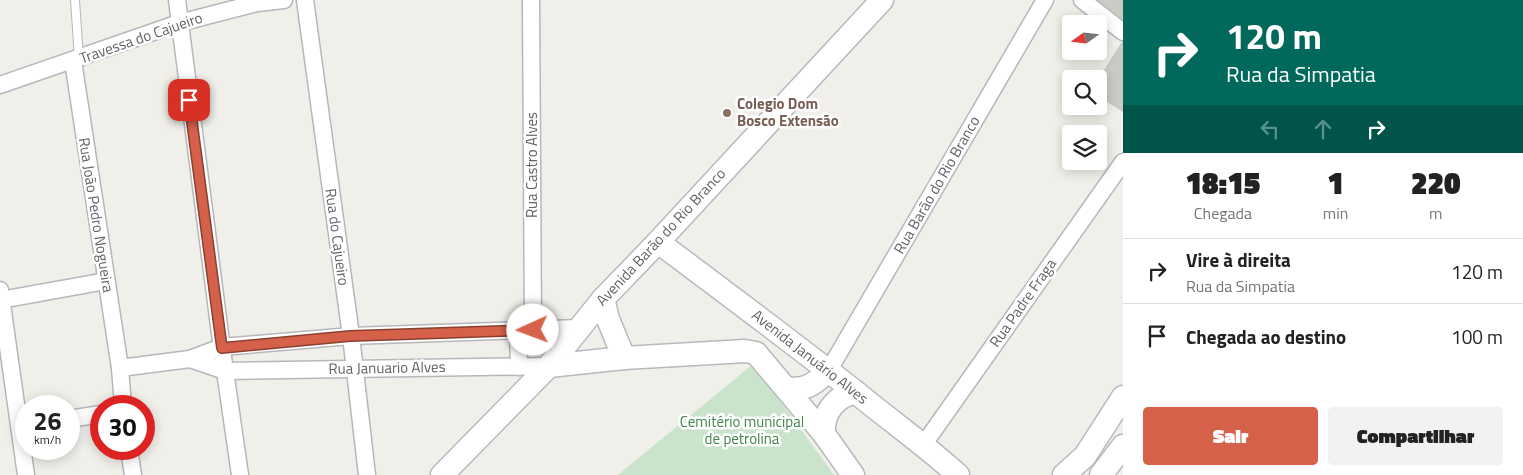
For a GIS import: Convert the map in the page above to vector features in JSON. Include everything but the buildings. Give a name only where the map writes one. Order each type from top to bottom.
[{"type":"street","points":[[177,0],[178,23],[240,475]]},
{"type":"street","name":"Travessa do Cajueiro","points":[[0,85],[178,23],[257,2],[284,0]]},
{"type":"street","name":"Rua do Cajueiro","points":[[305,0],[355,368],[367,475]]},
{"type":"street","name":"Rua Castro Alves","points":[[519,367],[526,331],[531,0]]},
{"type":"street","name":"Avenida Barão do Rio Branco","points":[[442,475],[549,366],[603,299],[882,0]]},
{"type":"street","name":"Rua Barão do Rio Branco","points":[[829,370],[1045,0]]},
{"type":"street","points":[[1082,0],[1123,32]]},
{"type":"street","name":"Rua João Pedro Nogueira","points":[[76,60],[106,281],[120,368],[122,395]]},
{"type":"street","name":"Rua Padre Fraga","points":[[924,444],[1123,162]]},
{"type":"street","name":"Avenida Januário Alves","points":[[658,242],[829,370],[857,394],[924,444],[958,475]]},
{"type":"street","points":[[17,395],[1,295],[106,281]]},
{"type":"street","points":[[603,299],[608,319],[624,358]]},
{"type":"street","name":"Rua Januario Alves","points":[[222,348],[350,336],[579,328]]},
{"type":"street","points":[[120,368],[190,359],[222,348]]},
{"type":"street","name":"Avenida Januário Alves","points":[[549,366],[624,358],[752,352],[761,357],[787,388],[824,434],[853,475]]},
{"type":"street","points":[[190,359],[225,371]]},
{"type":"street","name":"Rua Januario Alves","points":[[225,371],[549,366]]},
{"type":"street","points":[[787,388],[805,388],[818,381],[829,370]]},
{"type":"street","points":[[824,434],[825,419],[834,405],[842,396],[857,394]]},
{"type":"street","points":[[1064,475],[1085,456],[1123,397]]},
{"type":"street","points":[[1101,475],[1123,446]]},
{"type":"street","points":[[25,460],[26,475]]},
{"type":"street","points":[[131,460],[133,475]]},
{"type":"lane","points":[[75,0],[76,60]]},
{"type":"green space","name":"Cemitério municipal de petrolina","points":[[753,364],[834,475],[618,475]]},
{"type":"place","name":"Colegio Dom Bosco Extensão","points":[[727,113]]},
{"type":"route","points":[[189,100],[222,348],[350,336],[533,330]]}]
